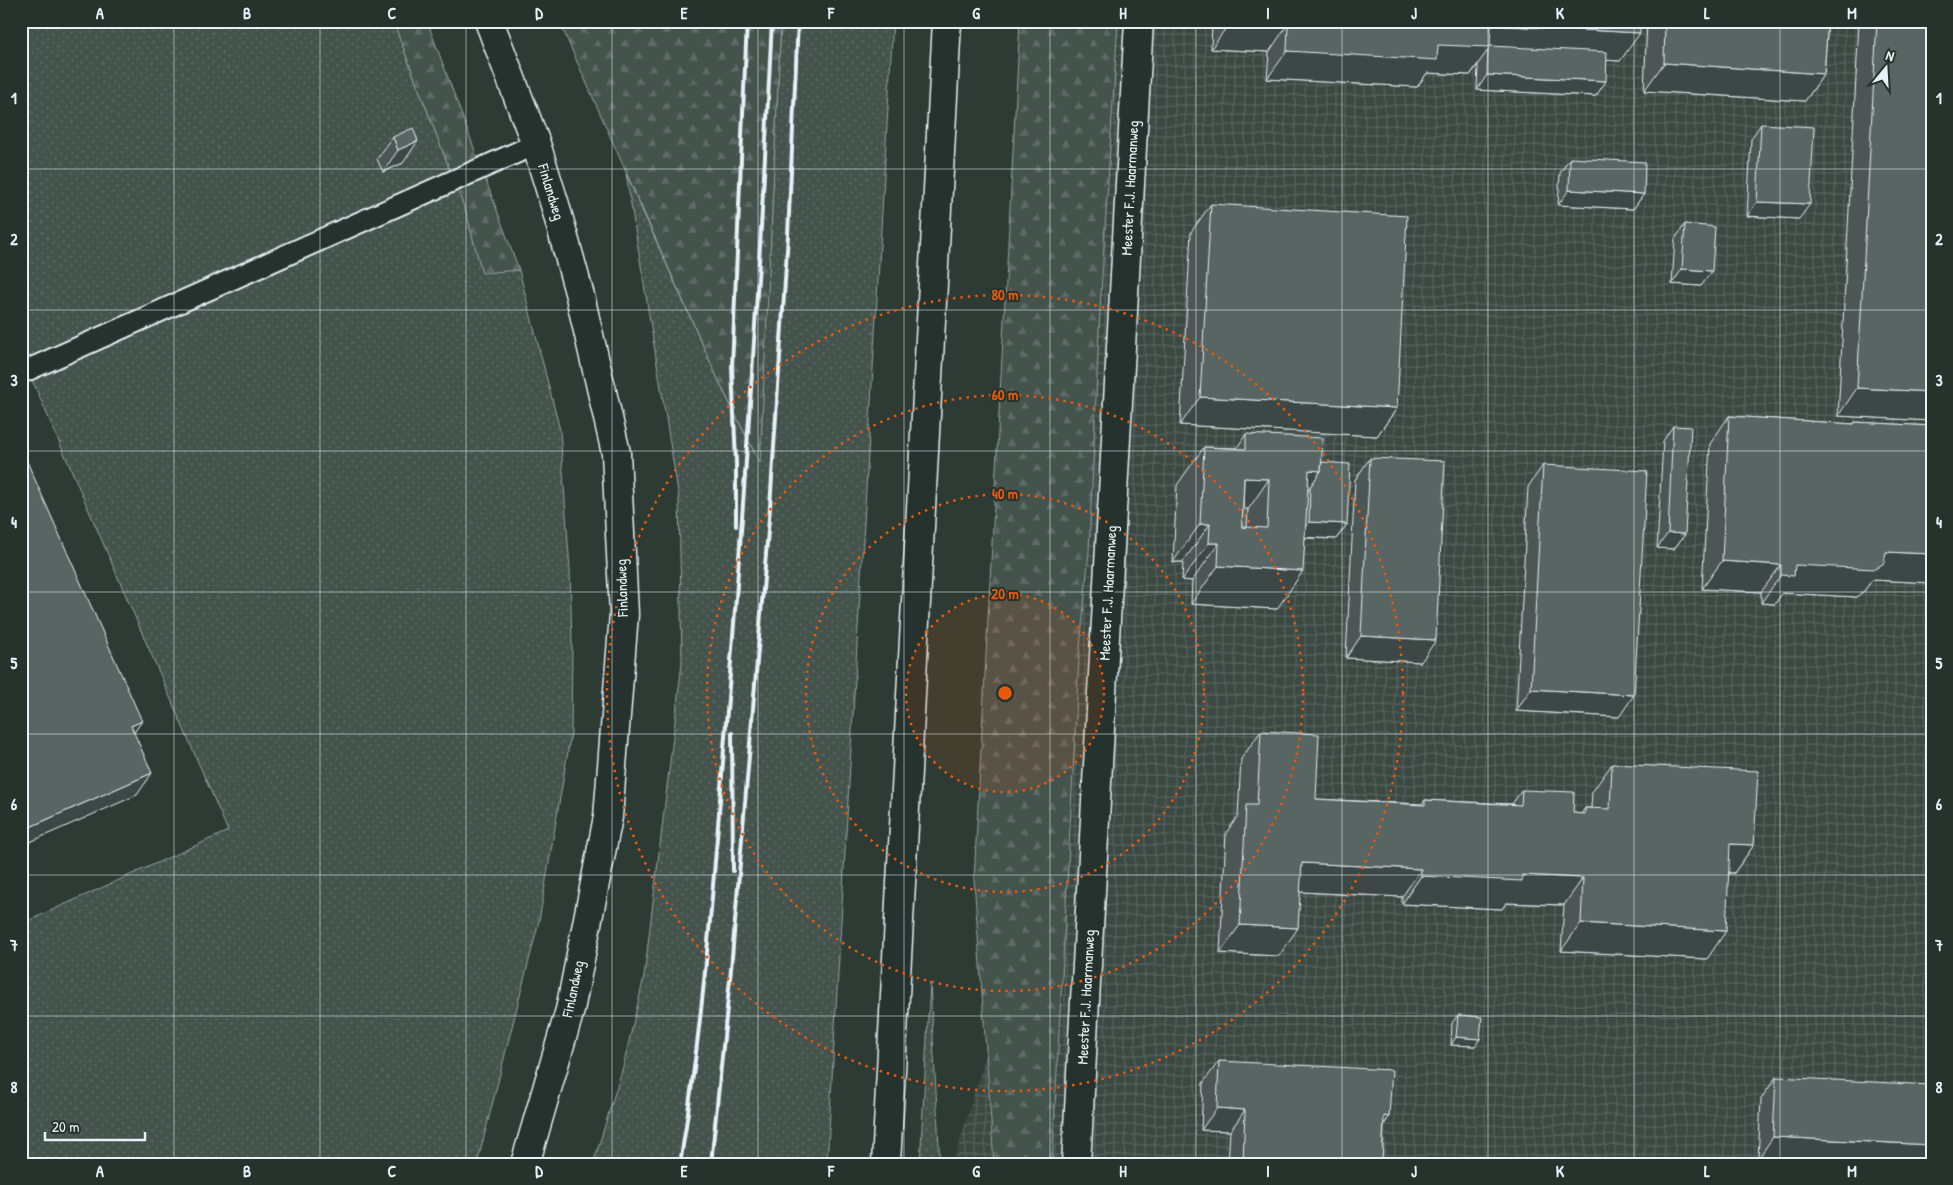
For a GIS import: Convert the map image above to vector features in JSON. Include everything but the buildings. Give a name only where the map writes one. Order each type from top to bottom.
[{"type":"street","name":"Finlandweg","points":[[489,21],[536,144],[555,205],[580,296],[616,453],[624,614],[608,818],[570,1010],[525,1164]]},
{"type":"street","points":[[886,1164],[947,21]]},
{"type":"street","name":"Meester F.J. Haarmanweg","points":[[1076,1164],[1139,21]]},
{"type":"lane","points":[[21,373],[536,144]]},
{"type":"shaded area","points":[[1076,21],[1932,21],[1932,1164],[953,1164],[1022,935]]},
{"type":"green space","points":[[21,21],[393,21],[466,212],[482,272],[519,270],[560,430],[570,570],[572,644],[571,733],[539,921],[477,1164],[21,1164],[21,924],[228,831],[21,354]]},
{"type":"green space","points":[[393,21],[427,21],[519,270],[482,273],[466,212]]},
{"type":"green space","points":[[559,21],[781,21],[760,463],[721,386]]},
{"type":"green space","points":[[781,21],[893,21],[827,1164],[593,1164],[623,1067],[644,977],[682,663],[679,498],[626,174],[721,386],[759,462]]},
{"type":"green space","points":[[1020,21],[1118,21],[1100,310],[1089,551],[1079,659],[1052,1164],[994,1164],[974,880]]},
{"type":"green space","points":[[930,983],[940,1164],[920,1164]]},
{"type":"railway","points":[[736,526],[736,463],[732,367],[747,21]]},
{"type":"railway","points":[[680,1164],[703,995],[718,824],[752,366],[772,21]]},
{"type":"railway","points":[[711,1164],[731,969],[770,507],[788,235],[798,21]]},
{"type":"railway","points":[[732,733],[733,871]]}]
